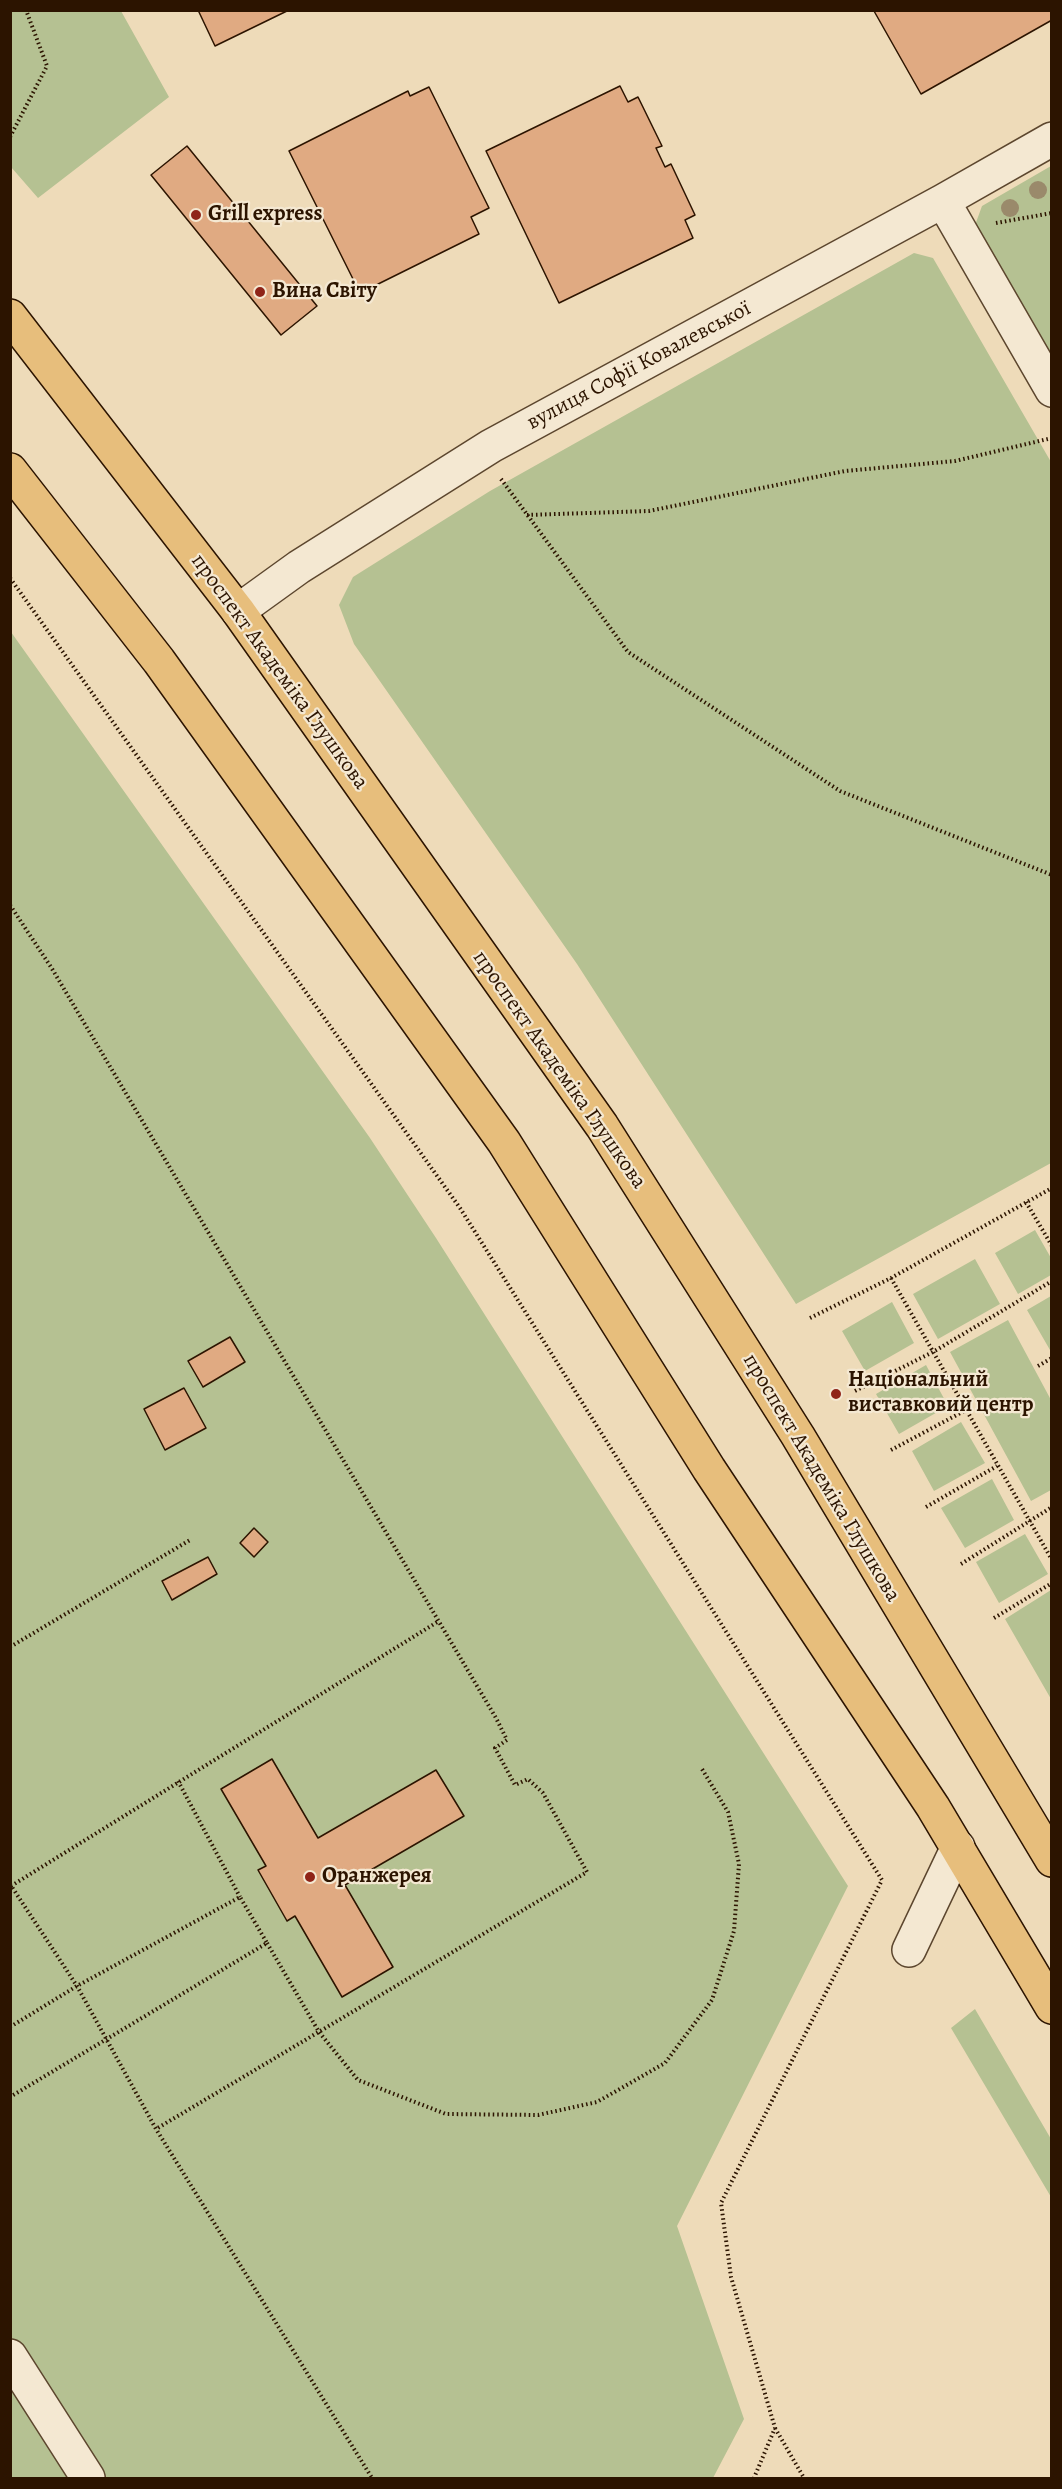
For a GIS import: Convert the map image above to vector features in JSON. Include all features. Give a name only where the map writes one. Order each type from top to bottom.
[{"type":"highway","name":"проспект Академіка Глушкова","points":[[10,316],[238,611],[602,1126],[798,1436],[1052,1860]]},
{"type":"highway","points":[[10,470],[159,662],[504,1142],[709,1469],[933,1807],[1052,2007]]},
{"type":"street","name":"вулиця Софії Ковалевської","points":[[238,611],[299,567],[491,446],[950,214],[1052,139]]},
{"type":"street","points":[[950,214],[1052,390]]},
{"type":"street","points":[[909,1950],[958,1847]]},
{"type":"street","points":[[10,2356],[88,2478]]},
{"type":"path","points":[[10,137],[47,66],[26,10]]},
{"type":"path","points":[[950,214],[974,228],[1052,213]]},
{"type":"path","points":[[527,516],[649,511],[845,471],[956,461],[1052,438]]},
{"type":"path","points":[[499,476],[628,652],[840,791],[1052,875]]},
{"type":"path","points":[[10,578],[460,1208],[882,1880],[721,2203],[731,2277],[775,2428],[804,2478]]},
{"type":"path","points":[[10,904],[51,967],[439,1621],[507,1740],[495,1748],[503,1766],[515,1785],[528,1779],[543,1793],[587,1872],[156,2129]]},
{"type":"path","points":[[810,1318],[891,1278],[1052,1188]]},
{"type":"path","points":[[1026,1202],[1052,1246]]},
{"type":"path","points":[[891,1278],[1052,1560]]},
{"type":"path","points":[[855,1391],[933,1352],[1052,1281]]},
{"type":"path","points":[[1038,1366],[1052,1358]]},
{"type":"path","points":[[891,1450],[966,1410]]},
{"type":"path","points":[[926,1507],[998,1466]]},
{"type":"path","points":[[961,1564],[1052,1507]]},
{"type":"path","points":[[10,1647],[190,1540]]},
{"type":"path","points":[[994,1618],[1052,1583]]},
{"type":"path","points":[[372,2478],[156,2129],[77,1986],[11,1885],[439,1621]]},
{"type":"path","points":[[178,1781],[240,1897],[318,2032],[358,2080],[446,2114],[538,2115],[597,2102],[665,2063],[712,2000],[734,1931],[739,1864],[728,1812],[702,1769]]},
{"type":"path","points":[[10,2027],[77,1986],[240,1897]]},
{"type":"path","points":[[10,2097],[267,1943]]},
{"type":"path","points":[[754,2478],[775,2428]]},
{"type":"green space","points":[[11,10],[121,11],[169,97],[38,198],[11,167]]},
{"type":"green space","points":[[1051,166],[1051,360],[974,228],[982,206]]},
{"type":"green space","points":[[914,253],[933,258],[1051,462],[1051,1163],[796,1304],[577,964],[354,644],[339,605],[353,577],[490,491]]},
{"type":"green space","points":[[11,632],[370,1138],[848,1886],[677,2226],[744,2419],[713,2478],[11,2478]]},
{"type":"green space","points":[[1035,1230],[1051,1258],[1051,1275],[1018,1294],[995,1253]]},
{"type":"green space","points":[[975,1259],[1000,1304],[938,1339],[913,1294]]},
{"type":"green space","points":[[1051,1296],[1052,1350],[1050,1350],[1027,1310]]},
{"type":"green space","points":[[892,1302],[914,1343],[865,1371],[842,1331]]},
{"type":"green space","points":[[1008,1320],[1051,1400],[1051,1490],[1031,1501],[950,1352]]},
{"type":"green space","points":[[926,1365],[948,1406],[899,1434],[876,1394]]},
{"type":"green space","points":[[961,1422],[985,1463],[934,1491],[912,1451]]},
{"type":"green space","points":[[992,1479],[1014,1520],[965,1548],[941,1508]]},
{"type":"green space","points":[[1025,1534],[1048,1574],[999,1603],[976,1562]]},
{"type":"green space","points":[[1051,1590],[1051,1699],[1005,1619]]},
{"type":"green space","points":[[975,2009],[1051,2139],[1051,2197],[951,2028]]},
{"type":"building","points":[[198,10],[289,10],[215,46]]},
{"type":"building","points":[[1052,10],[1052,20],[921,94],[874,11]]},
{"type":"building","points":[[620,86],[628,102],[638,97],[662,146],[656,148],[665,167],[671,164],[695,215],[685,220],[693,238],[559,303],[486,151]]},
{"type":"building","points":[[429,87],[489,208],[471,217],[479,234],[360,293],[289,151],[408,91],[410,96]]},
{"type":"building","points":[[187,146],[317,306],[281,335],[151,175]]},
{"type":"building","points":[[230,1337],[245,1362],[203,1387],[188,1361]]},
{"type":"building","points":[[184,1388],[206,1428],[165,1450],[144,1409]]},
{"type":"building","points":[[254,1528],[268,1542],[254,1557],[240,1543]]},
{"type":"building","points":[[208,1557],[217,1574],[172,1600],[162,1581]]},
{"type":"building","name":"Оранжерея","points":[[272,1759],[318,1838],[436,1770],[464,1816],[345,1885],[393,1967],[342,1997],[295,1916],[287,1921],[258,1870],[266,1866],[221,1789]]},
{"type":"place","name":"Grill express","points":[[196,215]]},
{"type":"place","name":"Вина Світу","points":[[260,292]]},
{"type":"place","name":"Національний виставковий центр","points":[[836,1394]]},
{"type":"place","name":"Оранжерея","points":[[310,1877]]}]
